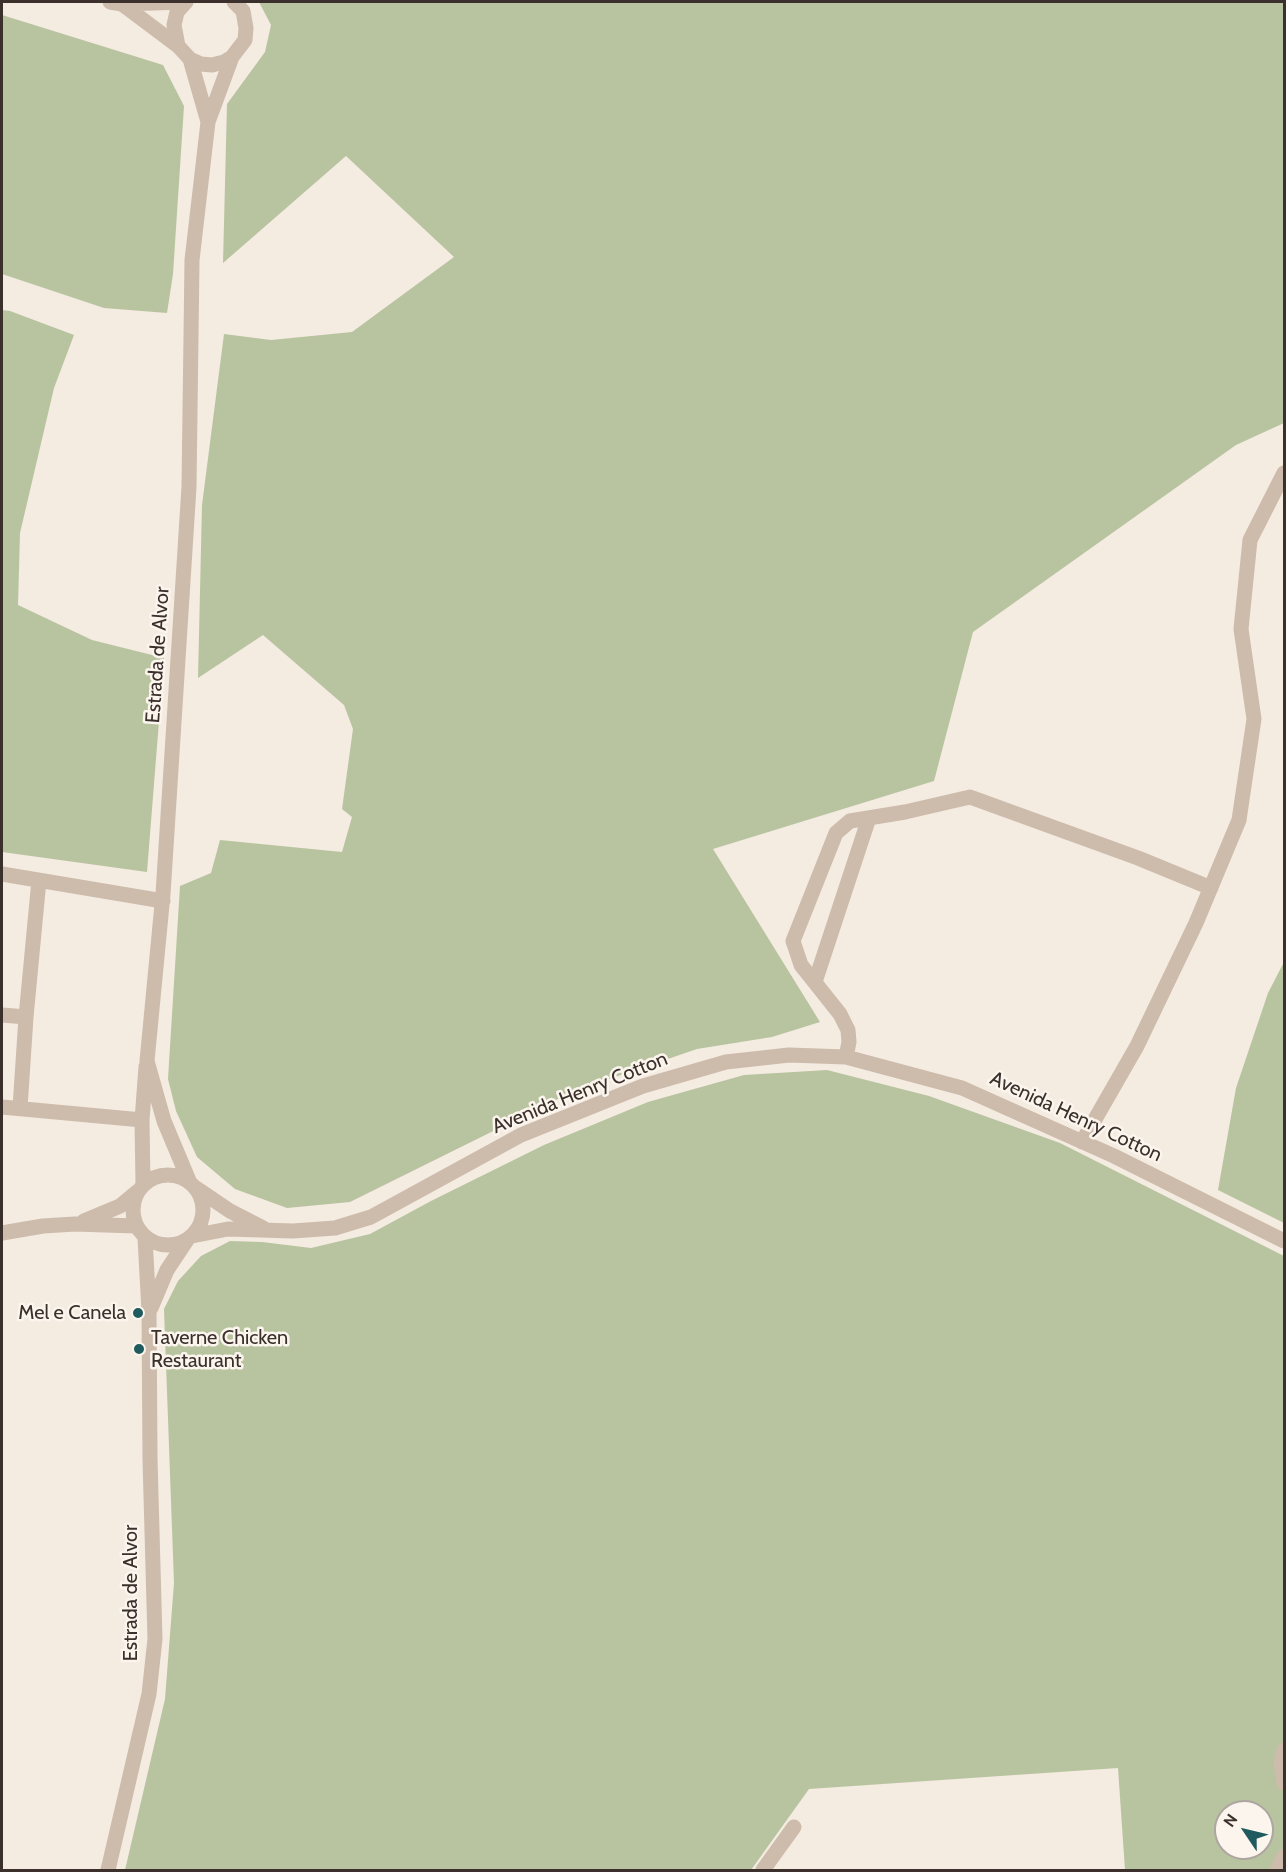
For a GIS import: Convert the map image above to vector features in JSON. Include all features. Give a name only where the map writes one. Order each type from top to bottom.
[{"type":"street","points":[[116,3],[185,2]]},
{"type":"street","points":[[178,46],[174,25],[177,12],[185,2]]},
{"type":"street","points":[[116,3],[178,46],[190,59],[201,64],[212,64],[232,57]]},
{"type":"street","points":[[208,122],[232,57],[245,40],[246,28],[240,5]]},
{"type":"street","points":[[190,59],[208,122]]},
{"type":"street","name":"Estrada de Alvor","points":[[108,1870],[149,1694],[155,1639],[150,1459],[150,1311],[140,1232],[132,1212],[140,1188],[143,1089],[163,901],[189,487],[192,260],[208,122]]},
{"type":"street","points":[[1082,1142],[1137,1046],[1196,923],[1239,820],[1254,719],[1241,629],[1250,540],[1284,473]]},
{"type":"street","points":[[846,1057],[849,1042],[848,1030],[840,1014],[801,965],[793,941],[836,832],[850,821],[970,797],[1138,858],[1211,888]]},
{"type":"street","points":[[815,982],[869,818]]},
{"type":"street","points":[[2,874],[163,901]]},
{"type":"street","points":[[20,1108],[39,880]]},
{"type":"street","points":[[2,1015],[26,1017]]},
{"type":"street","name":"Avenida Henry Cotton","points":[[189,1238],[228,1229],[293,1231],[335,1228],[371,1217],[521,1135],[643,1086],[726,1062],[789,1055],[846,1057],[962,1088],[1082,1142],[1284,1241]]},
{"type":"street","name":"Estrada de Alvor","points":[[147,1061],[164,1121],[199,1195],[203,1209],[200,1223],[167,1270],[150,1311]]},
{"type":"street","points":[[2,1107],[141,1120]]},
{"type":"street","points":[[75,1224],[120,1206],[155,1177],[170,1175],[184,1179],[230,1211],[265,1229]]},
{"type":"street","points":[[2,1233],[43,1226],[75,1224],[140,1232],[158,1245],[165,1246],[189,1238]]},
{"type":"street","points":[[1284,1750],[1281,1763],[1284,1783]]},
{"type":"street","points":[[763,1870],[794,1827]]},
{"type":"street","points":[[1276,1870],[1284,1856]]},
{"type":"green space","points":[[259,2],[1284,2],[1284,423],[1236,445],[973,632],[934,781],[713,849],[820,1022],[772,1037],[697,1049],[574,1091],[350,1202],[287,1208],[235,1189],[197,1157],[176,1111],[168,1079],[180,886],[211,873],[220,840],[342,852],[352,817],[342,809],[353,729],[344,705],[263,635],[198,678],[202,505],[224,334],[271,340],[352,332],[454,257],[346,156],[223,263],[227,104],[265,52],[271,25]]},
{"type":"green space","points":[[2,15],[163,65],[184,106],[173,274],[167,313],[104,308],[2,274]]},
{"type":"green space","points":[[2,310],[74,335],[54,388],[20,533],[18,605],[92,640],[164,658],[147,872],[2,852]]},
{"type":"green space","points":[[1284,962],[1284,1223],[1218,1190],[1236,1088],[1268,993]]},
{"type":"green space","points":[[827,1070],[929,1096],[1060,1143],[1284,1256],[1284,1870],[1125,1870],[1118,1768],[809,1789],[751,1870],[125,1870],[165,1699],[174,1583],[164,1309],[178,1281],[201,1256],[230,1241],[311,1248],[370,1234],[544,1145],[648,1102],[744,1075]]},
{"type":"place","name":"Mel e Canela","points":[[138,1313]]},
{"type":"place","name":"Taverne Chicken Restaurant","points":[[139,1349]]}]
